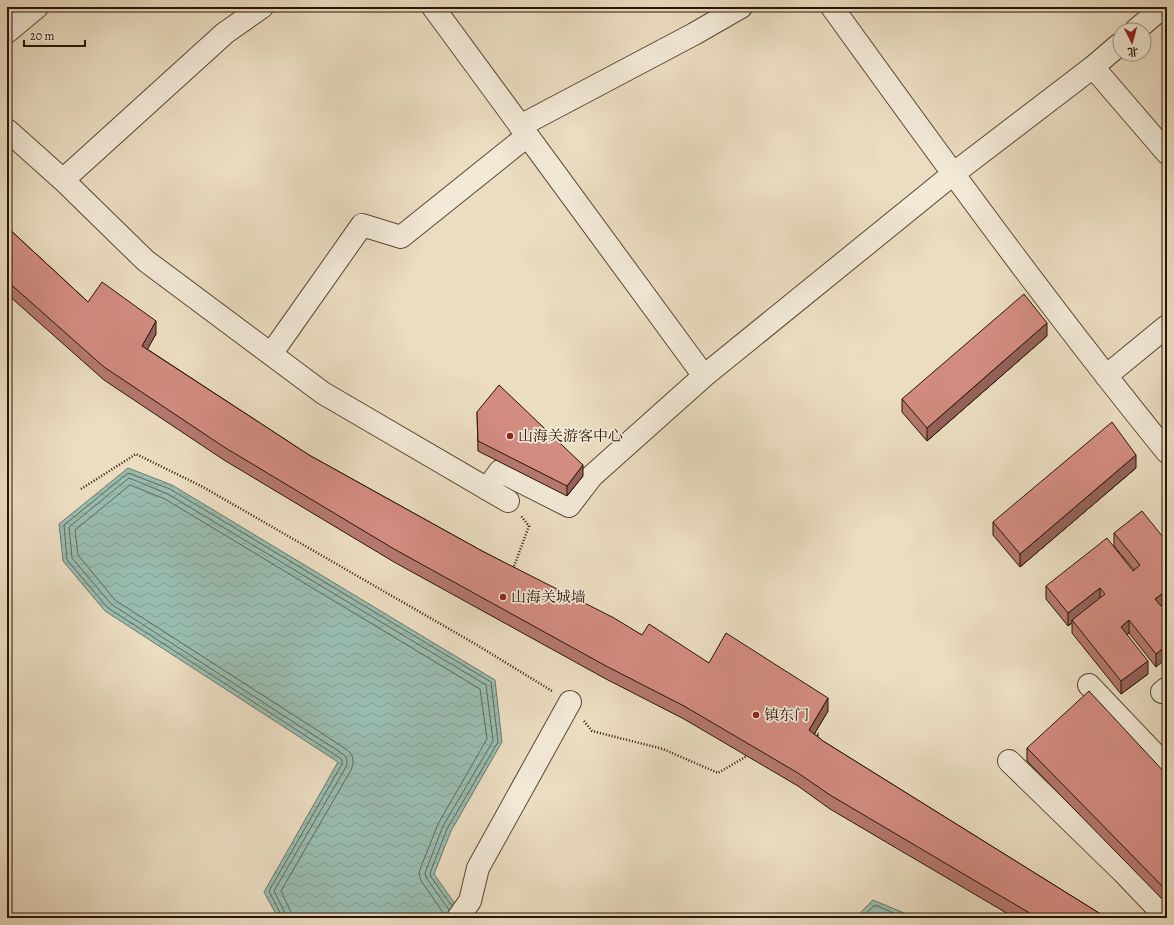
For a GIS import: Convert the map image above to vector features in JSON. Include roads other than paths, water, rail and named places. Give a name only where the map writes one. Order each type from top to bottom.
[{"type":"street","points":[[7,32],[37,7]]},
{"type":"street","points":[[63,180],[225,33],[262,7]]},
{"type":"street","points":[[433,7],[704,376]]},
{"type":"street","points":[[271,354],[362,225],[401,236],[523,131],[741,7]]},
{"type":"street","points":[[832,7],[953,174],[1106,376],[1167,452]]},
{"type":"street","points":[[1145,22],[1163,7]]},
{"type":"street","points":[[487,489],[500,471],[569,506],[592,476],[704,376],[953,174],[1112,51]]},
{"type":"street","points":[[1093,67],[1167,153]]},
{"type":"street","points":[[7,130],[63,180],[146,261],[271,354],[323,392],[508,501]]},
{"type":"street","points":[[1106,376],[1167,326]]},
{"type":"street","points":[[1089,685],[1167,767]]},
{"type":"street","points":[[464,909],[478,868],[570,702]]},
{"type":"street","points":[[1009,761],[1122,871],[1167,918]]},
{"type":"water","points":[[128,468],[172,485],[495,680],[502,742],[451,831],[434,874],[465,918],[278,918],[264,892],[338,762],[105,611],[63,561],[59,524]]},
{"type":"water","points":[[873,900],[911,916],[913,918],[855,918]]},
{"type":"place","name":"山海关游客中心","points":[[510,436]]},
{"type":"place","name":"山海关城墙","points":[[503,597]]},
{"type":"place","name":"镇东门","points":[[756,715]]}]
